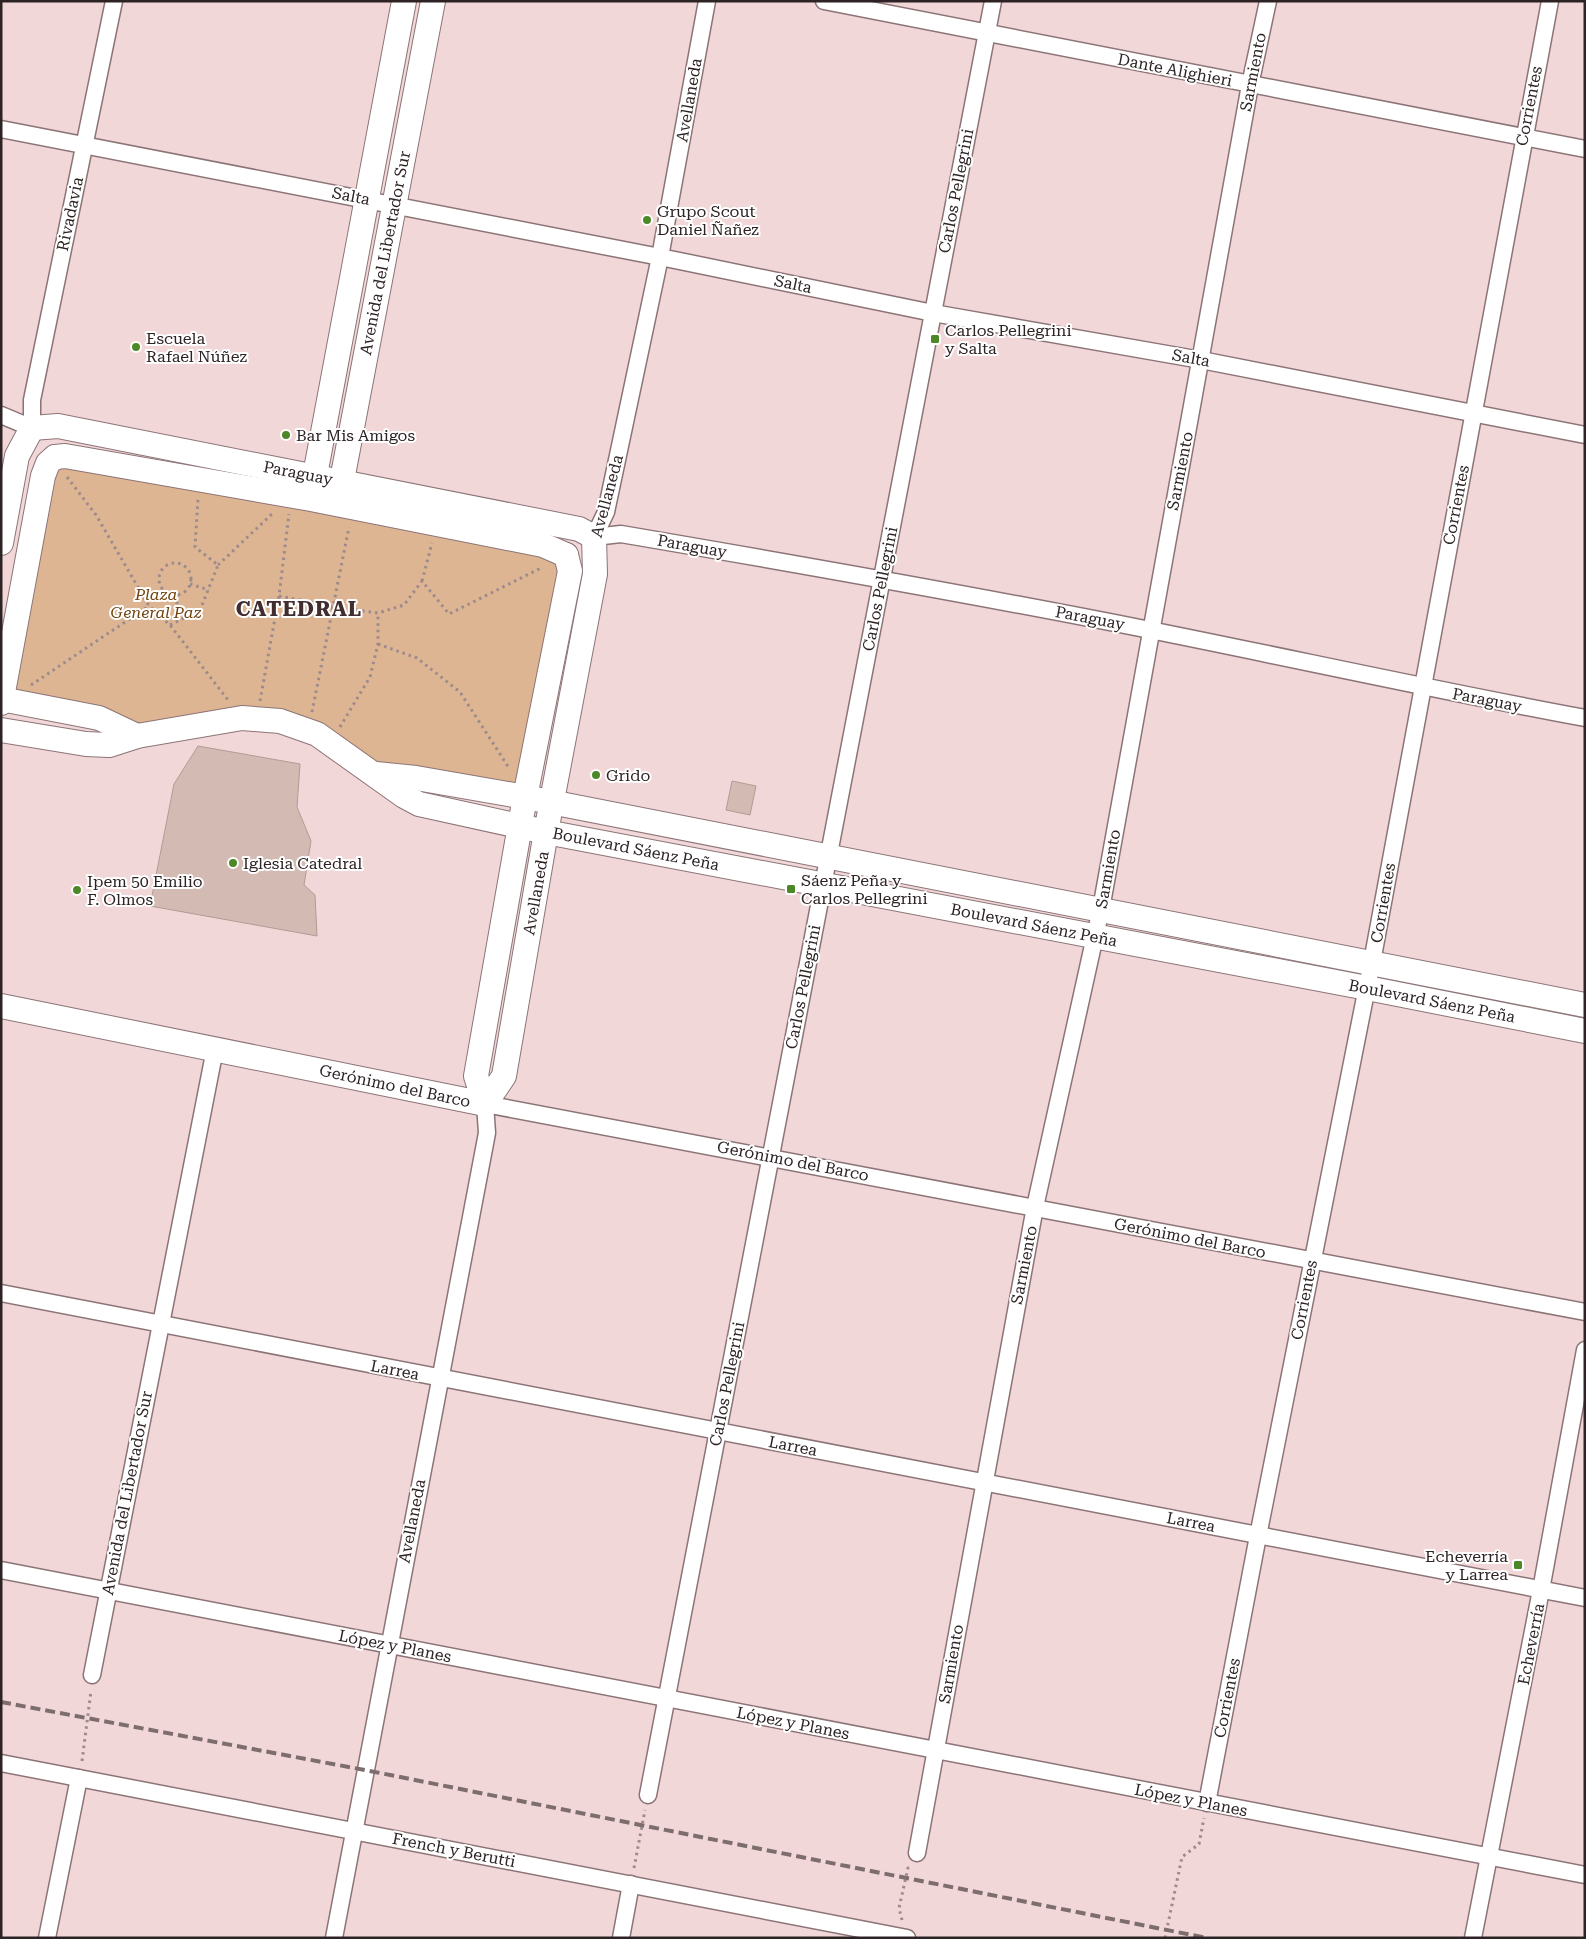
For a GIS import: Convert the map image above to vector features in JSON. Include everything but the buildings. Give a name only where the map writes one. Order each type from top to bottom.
[{"type":"main road","name":"Avenida del Libertador Sur","points":[[305,491],[368,200],[404,1]]},
{"type":"main road","name":"Avenida del Libertador Sur","points":[[345,506],[342,482],[433,1]]},
{"type":"main road","name":"Paraguay","points":[[32,428],[58,426],[305,491],[345,506],[543,545],[566,555],[594,537],[579,529],[342,482],[305,491],[199,481],[65,456],[55,457]]},
{"type":"main road","points":[[32,428],[55,457],[48,463],[43,476],[2,701],[99,718],[137,736]]},
{"type":"main road","name":"Rivadavia","points":[[1,543],[17,456],[32,428]]},
{"type":"main road","name":"Avellaneda","points":[[485,1104],[504,1076],[546,832],[595,574],[594,537]]},
{"type":"main road","name":"Avellaneda","points":[[485,1104],[476,1076],[525,797],[570,571],[566,555]]},
{"type":"main road","name":"Boulevard Sáenz Peña","points":[[1,730],[86,744],[109,745],[137,736],[250,718],[280,721],[308,730],[331,743],[418,804],[546,832],[1585,1031]]},
{"type":"main road","name":"Boulevard Sáenz Peña","points":[[374,774],[416,778],[525,797],[828,858],[1101,909],[1585,1005]]},
{"type":"main road","name":"Gerónimo del Barco","points":[[1,1006],[485,1104]]},
{"type":"street","name":"Rivadavia","points":[[32,428],[32,400],[114,1]]},
{"type":"street","name":"Avellaneda","points":[[594,537],[606,512],[660,256],[707,1]]},
{"type":"street","name":"Dante Alighieri","points":[[824,1],[1585,149]]},
{"type":"street","name":"Carlos Pellegrini","points":[[648,1795],[993,1]]},
{"type":"street","name":"Sarmiento","points":[[917,1853],[1035,1207],[1101,909],[1250,84],[1268,1]]},
{"type":"street","name":"Corrientes","points":[[1207,1803],[1372,962],[1523,137],[1550,1]]},
{"type":"street","name":"Salta","points":[[1,129],[660,256],[933,313],[1201,360],[1585,435]]},
{"type":"street","name":"Paraguay","points":[[1,414],[32,428]]},
{"type":"street","name":"Paraguay","points":[[594,537],[621,534],[882,578],[1585,718]]},
{"type":"street","name":"Avenida del Libertador Sur","points":[[92,1675],[215,1049]]},
{"type":"street","name":"Avellaneda","points":[[334,1938],[388,1645],[487,1134],[485,1104]]},
{"type":"street","name":"Gerónimo del Barco","points":[[485,1104],[771,1156],[1312,1262],[1585,1312]]},
{"type":"street","name":"Larrea","points":[[1,1293],[1585,1598]]},
{"type":"street","name":"Echeverría","points":[[1473,1938],[1541,1590],[1585,1350]]},
{"type":"street","name":"López y Planes","points":[[1,1570],[1585,1875]]},
{"type":"street","name":"French y Berutti","points":[[1,1763],[901,1937]]},
{"type":"street","points":[[47,1938],[79,1778]]},
{"type":"street","points":[[621,1938],[631,1884]]},
{"type":"path","points":[[55,457],[96,515],[149,606],[170,624],[250,718]]},
{"type":"path","points":[[199,481],[195,547],[218,565]]},
{"type":"path","points":[[170,624],[200,610],[218,565],[305,491]]},
{"type":"path","points":[[250,718],[305,491]]},
{"type":"path","points":[[308,730],[334,607],[345,506]]},
{"type":"path","points":[[279,596],[334,607],[378,613],[404,605],[422,581],[437,524]]},
{"type":"path","points":[[422,581],[450,614],[566,555]]},
{"type":"path","points":[[170,564],[184,566],[190,576],[190,584],[186,590],[176,595],[166,592],[162,588],[160,584],[162,569],[170,564]]},
{"type":"path","points":[[190,584],[209,590]]},
{"type":"path","points":[[146,600],[162,588]]},
{"type":"path","points":[[176,595],[179,620]]},
{"type":"path","points":[[2,701],[26,688],[149,606]]},
{"type":"path","points":[[331,743],[370,677],[378,644],[378,613]]},
{"type":"path","points":[[378,644],[417,658],[460,692],[514,775],[525,797]]},
{"type":"path","points":[[79,1778],[92,1675]]},
{"type":"path","points":[[631,1884],[648,1795]]},
{"type":"path","points":[[1165,1938],[1182,1857],[1199,1844],[1207,1803]]},
{"type":"path","points":[[901,1937],[903,1917],[899,1908],[908,1868],[915,1864],[917,1853]]},
{"type":"green space","name":"Plaza General Paz","points":[[48,463],[566,555],[525,797],[374,774],[299,727],[137,736],[2,699]]},
{"type":"railway","points":[[1,1702],[365,1770],[1207,1938]]},
{"type":"place","name":"Grupo Scout Daniel Ñañez","points":[[647,220]]},
{"type":"place","name":"Carlos Pellegrini y Salta","points":[[935,339]]},
{"type":"place","name":"Escuela Rafael Núñez","points":[[136,347]]},
{"type":"place","name":"Bar Mis Amigos","points":[[286,435]]},
{"type":"place","name":"Grido","points":[[596,775]]},
{"type":"place","name":"Iglesia Catedral","points":[[233,863]]},
{"type":"place","name":"Sáenz Peña y Carlos Pellegrini","points":[[791,889]]},
{"type":"place","name":"Ipem 50 Emilio F. Olmos","points":[[77,890]]},
{"type":"place","name":"Echeverría y Larrea","points":[[1518,1565]]},
{"type":"district","name":"CATEDRAL","points":[[299,609]]}]
